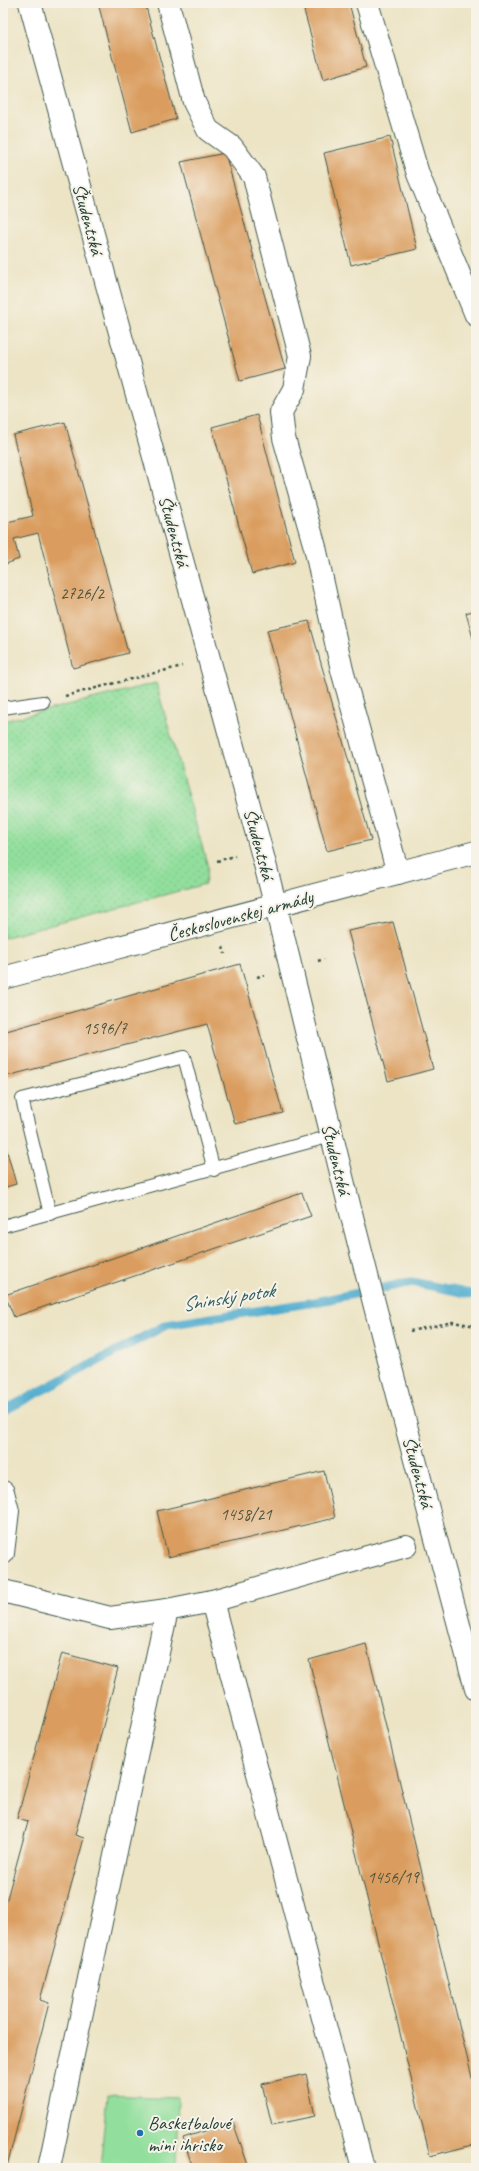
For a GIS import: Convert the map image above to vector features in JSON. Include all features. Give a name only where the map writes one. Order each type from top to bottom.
[{"type":"street","name":"Študentská","points":[[30,3],[276,906],[331,1136],[476,1689]]},
{"type":"street","points":[[168,3],[194,102],[208,130],[232,147],[254,177],[300,356],[294,389],[281,412],[284,438],[315,547],[342,670],[398,873]]},
{"type":"street","points":[[367,3],[418,174],[476,315]]},
{"type":"street","name":"Československej armády","points":[[3,978],[476,852]]},
{"type":"street","points":[[3,1492],[8,1511],[3,1553]]},
{"type":"street","points":[[3,1591],[110,1618],[167,1610],[212,1601],[406,1546]]},
{"type":"street","points":[[212,1601],[363,2168]]},
{"type":"street","points":[[49,2168],[167,1610]]},
{"type":"lane","points":[[3,708],[43,702]]},
{"type":"lane","points":[[50,1214],[22,1099],[184,1057],[214,1170]]},
{"type":"lane","points":[[3,1226],[214,1170],[331,1136]]},
{"type":"path","points":[[43,702],[185,665]]},
{"type":"path","points":[[216,861],[242,854]]},
{"type":"path","points":[[381,1328],[454,1322],[476,1326]]},
{"type":"green space","points":[[156,683],[208,867],[205,884],[3,938],[3,721]]},
{"type":"green space","name":"Basketbalové mini ihrisko","points":[[107,2095],[178,2098],[176,2168],[100,2168]]},
{"type":"building","points":[[98,3],[145,3],[176,119],[132,132]]},
{"type":"building","points":[[302,3],[349,3],[366,67],[323,80]]},
{"type":"building","points":[[390,137],[417,249],[351,265],[324,153]]},
{"type":"building","points":[[225,153],[285,369],[240,381],[181,162]]},
{"type":"building","points":[[257,415],[295,562],[252,574],[212,427]]},
{"type":"building","points":[[65,422],[128,653],[73,668],[38,533],[14,539],[19,559],[3,565],[3,523],[33,516],[13,435]]},
{"type":"building","points":[[476,610],[476,649],[466,613]]},
{"type":"building","points":[[309,621],[371,840],[327,851],[267,630]]},
{"type":"building","points":[[393,922],[433,1069],[388,1081],[348,931]]},
{"type":"building","points":[[240,964],[283,1113],[235,1124],[207,1024],[3,1077],[3,1032]]},
{"type":"building","points":[[3,1137],[16,1184],[3,1188]]},
{"type":"building","points":[[302,1193],[311,1216],[14,1317],[5,1295]]},
{"type":"building","points":[[324,1471],[335,1518],[168,1557],[157,1511]]},
{"type":"building","points":[[366,1644],[476,2094],[476,2144],[430,2156],[309,1660]]},
{"type":"building","points":[[62,1653],[118,1668],[75,1835],[84,1838],[40,2000],[49,2003],[7,2166],[3,2165],[3,1913],[28,1822],[17,1819]]},
{"type":"building","points":[[306,2074],[315,2116],[272,2125],[262,2084]]},
{"type":"building","points":[[233,2122],[249,2168],[193,2168],[183,2138]]},
{"type":"waterway","name":"Sninský potok","points":[[3,1411],[166,1325],[315,1302],[412,1282],[476,1295]]},
{"type":"place","name":"Basketbalové mini ihrisko","points":[[140,2133]]}]
